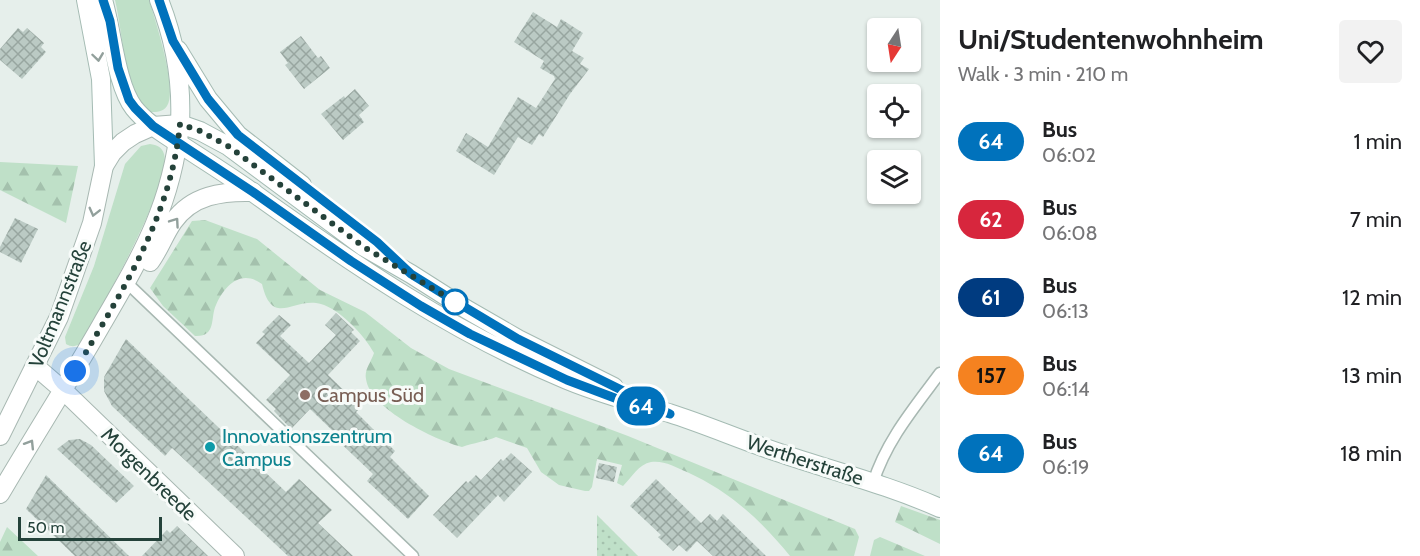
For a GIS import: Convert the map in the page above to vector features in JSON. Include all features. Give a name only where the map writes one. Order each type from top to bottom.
[{"type":"main road","points":[[86,0],[101,79],[104,166]]},
{"type":"main road","name":"Wertherstraße","points":[[103,0],[110,21],[118,68],[129,100],[153,126],[421,306],[470,334],[567,380],[620,400],[670,414],[773,451],[873,483],[940,508]]},
{"type":"main road","name":"Wertherstraße","points":[[159,0],[173,41],[179,79],[178,143]]},
{"type":"main road","name":"Wertherstraße","points":[[173,41],[208,99],[238,135],[377,242],[411,274]]},
{"type":"main road","points":[[104,166],[123,142],[153,126],[180,124]]},
{"type":"main road","name":"Wertherstraße","points":[[180,124],[200,131],[228,146],[364,247],[518,339],[670,414]]},
{"type":"main road","name":"Voltmannstraße","points":[[0,494],[64,391],[151,236],[170,183],[178,143]]},
{"type":"main road","name":"Voltmannstraße","points":[[0,436],[59,317],[92,223],[104,166]]},
{"type":"main road","points":[[126,282],[141,274],[153,258],[173,222],[184,209],[213,194],[228,191],[253,192]]},
{"type":"main road","name":"Morgenbreede","points":[[35,366],[64,391],[235,556]]},
{"type":"lane","points":[[126,282],[413,556]]},
{"type":"lane","points":[[873,483],[880,461],[899,429],[940,373]]},
{"type":"green space","points":[[115,0],[149,0],[170,85],[170,98],[162,111],[150,112],[141,102],[135,90],[126,60]]},
{"type":"green space","points":[[150,144],[162,150],[164,169],[147,218],[83,342],[75,346],[68,345],[65,337],[94,266],[125,164],[141,146]]},
{"type":"green space","points":[[0,162],[78,166],[66,223],[0,190]]},
{"type":"green space","points":[[205,220],[257,239],[320,290],[365,312],[411,348],[449,369],[628,436],[855,529],[859,537],[854,556],[790,556],[768,530],[730,497],[702,480],[665,463],[651,462],[643,465],[623,486],[617,483],[622,465],[597,459],[592,487],[589,491],[585,491],[559,485],[541,472],[527,448],[496,437],[462,447],[436,438],[391,412],[370,390],[366,376],[374,353],[350,322],[333,309],[316,303],[277,308],[266,297],[262,284],[254,280],[247,278],[234,281],[224,291],[216,305],[210,330],[195,336],[163,306],[150,288],[192,221]]},
{"type":"green space","points":[[901,506],[940,520],[940,544],[895,522]]},
{"type":"green space","points":[[597,515],[638,556],[597,556]]},
{"type":"green space","points":[[7,527],[38,556],[0,556],[0,542]]},
{"type":"green space","points":[[880,537],[925,556],[870,556],[874,540]]},
{"type":"building","points":[[533,12],[557,27],[561,19],[583,33],[572,51],[584,58],[580,64],[589,69],[543,137],[539,134],[532,145],[518,137],[494,175],[456,151],[466,133],[488,147],[518,97],[536,108],[555,79],[554,76],[540,68],[544,61],[514,42]]},
{"type":"building","points":[[18,28],[23,32],[27,28],[44,43],[41,47],[46,52],[22,79],[0,60],[0,49]]},
{"type":"building","points":[[301,36],[318,58],[321,56],[330,68],[304,89],[285,65],[288,63],[280,52]]},
{"type":"building","points":[[355,89],[369,106],[359,115],[364,122],[343,140],[321,114]]},
{"type":"building","points":[[15,218],[38,229],[21,263],[0,252],[0,247]]},
{"type":"building","points":[[336,313],[354,330],[351,332],[360,341],[328,375],[361,407],[356,412],[395,451],[390,457],[429,496],[408,519],[367,481],[373,474],[332,435],[335,433],[310,409],[291,429],[266,400],[290,375],[256,343],[265,334],[262,332],[279,315],[291,325],[280,336],[309,363],[336,335],[325,325]]},
{"type":"building","name":"Innovationszentrum Campus","points":[[126,339],[286,492],[299,479],[332,510],[318,523],[353,556],[288,556],[172,448],[165,456],[112,406],[104,391],[104,377]]},
{"type":"building","points":[[80,439],[91,445],[134,486],[116,503],[57,449],[69,440]]},
{"type":"building","points":[[511,453],[532,472],[504,502],[498,495],[457,538],[433,515],[466,481],[468,483],[476,475],[481,480],[501,459],[503,461]]},
{"type":"building","points":[[599,463],[617,467],[614,482],[596,478]]},
{"type":"building","points":[[46,475],[129,556],[75,556],[26,509]]},
{"type":"building","points":[[656,479],[701,523],[710,514],[717,521],[723,514],[766,556],[713,556],[697,541],[687,552],[679,545],[673,551],[658,537],[661,535],[630,506]]},
{"type":"building","points":[[177,526],[208,556],[142,556],[167,530],[170,533]]},
{"type":"bus line","name":"64","points":[[103,0],[110,21],[118,68],[129,100],[153,126],[253,192],[351,261],[470,334],[567,380],[620,400],[670,414],[518,339],[411,274],[377,242],[238,135],[208,99],[173,41],[159,0]]},
{"type":"place","name":"Campus Süd","points":[[305,395]]},
{"type":"place","name":"Innovationszentrum Campus","points":[[210,447]]},
{"type":"route","points":[[75,371],[151,236],[170,183],[180,124],[214,137],[228,146],[364,247],[455,302]]}]
